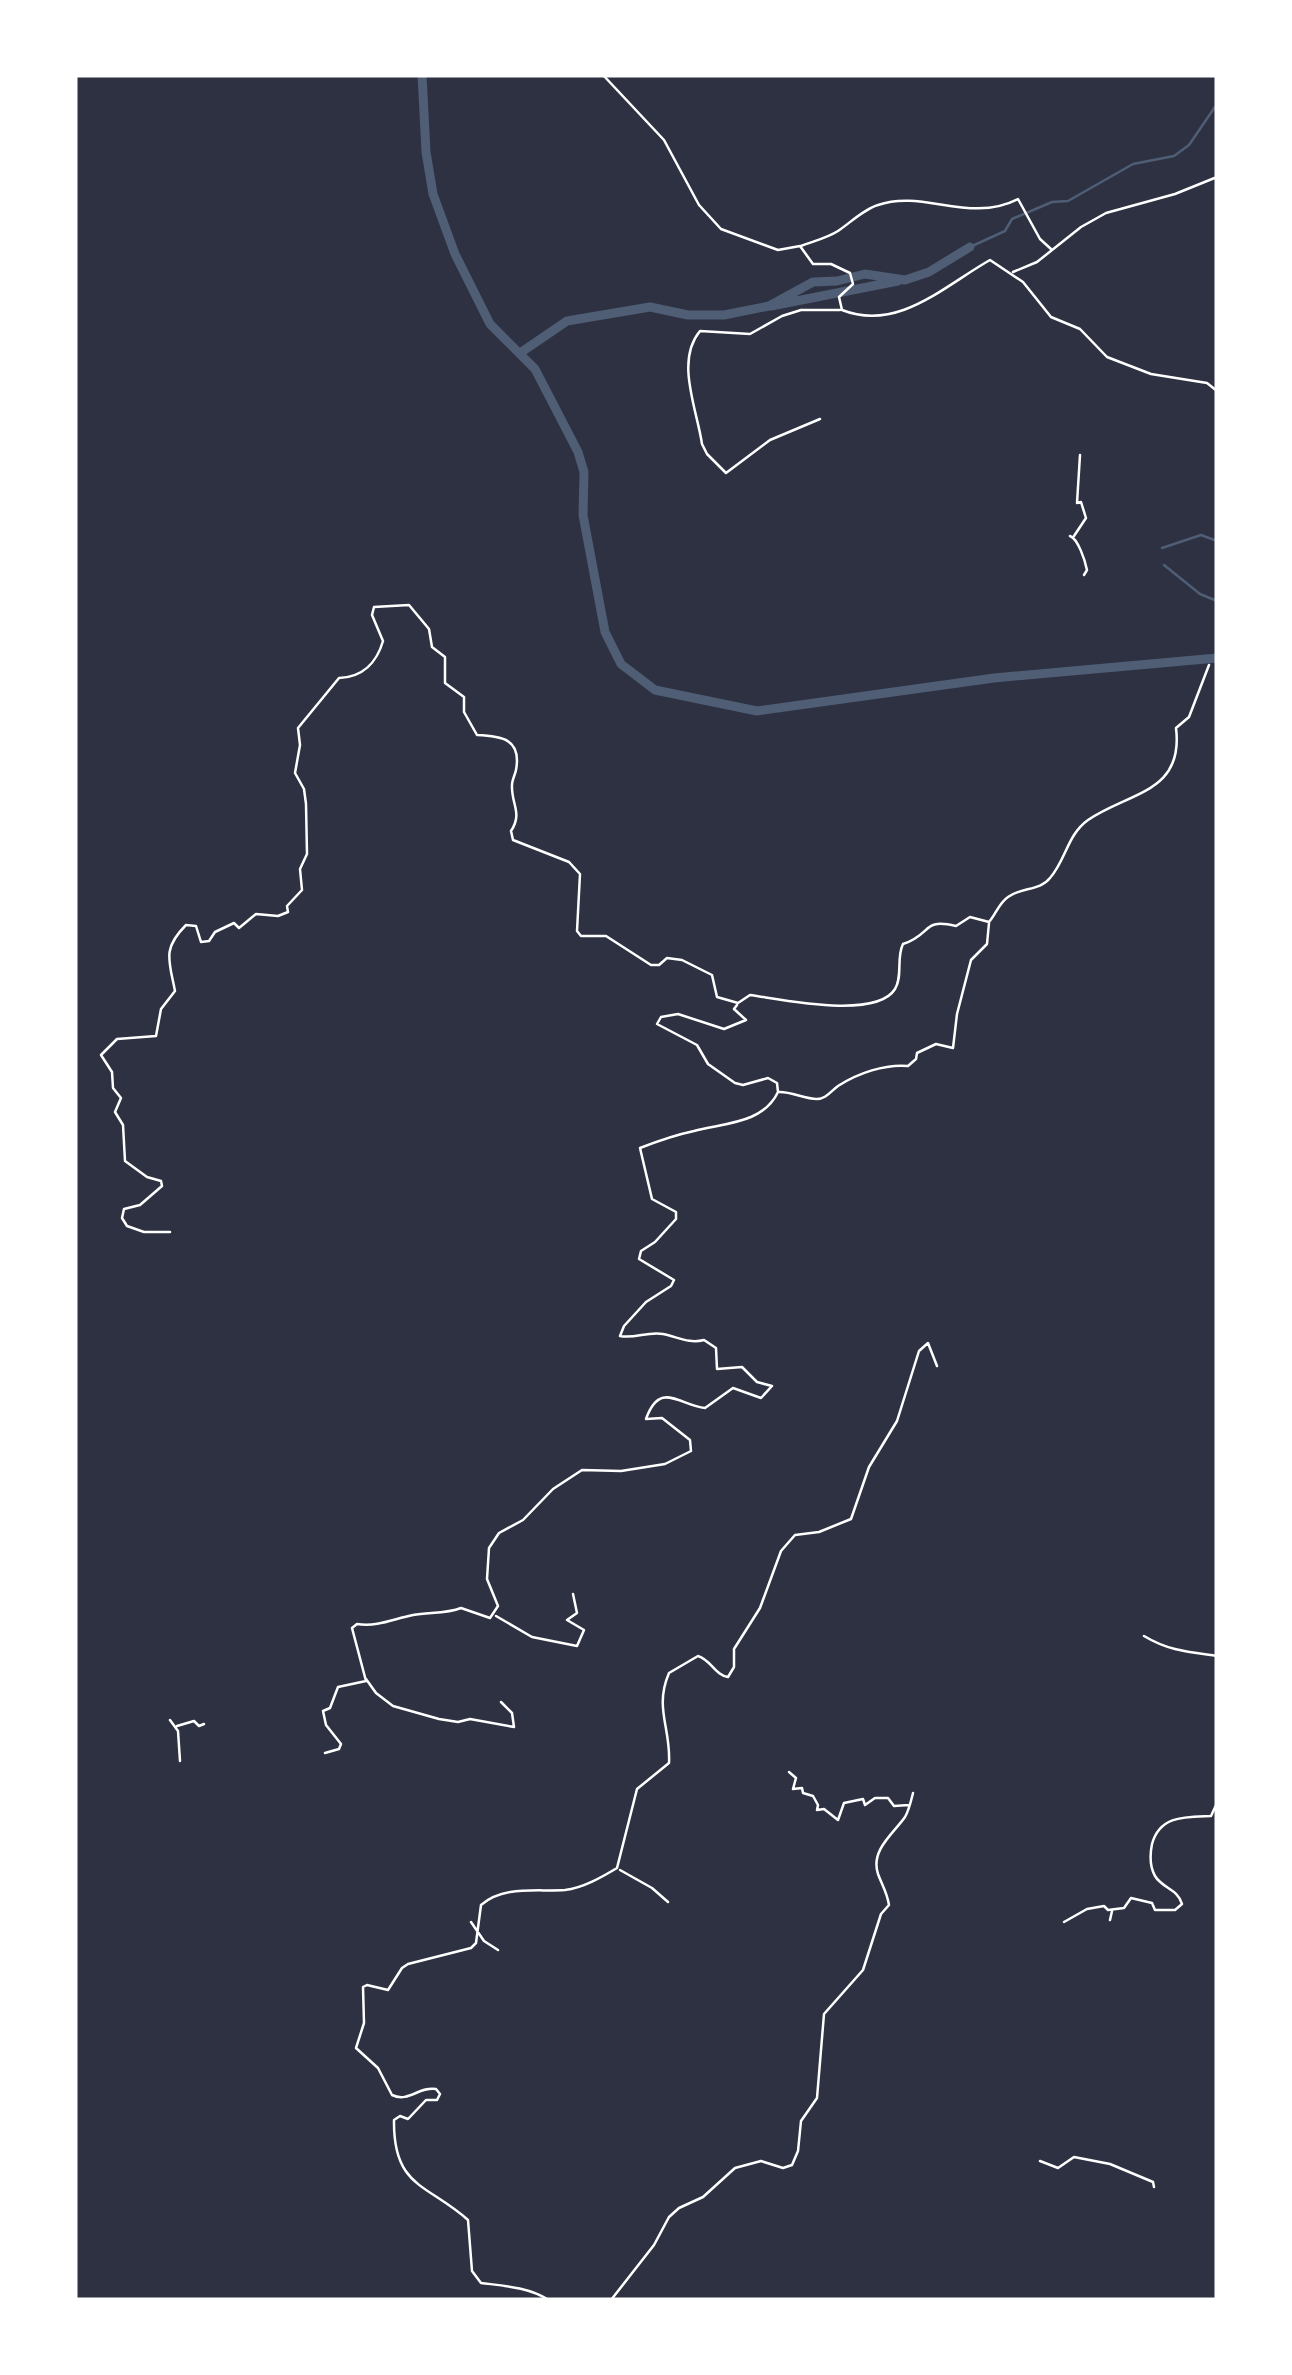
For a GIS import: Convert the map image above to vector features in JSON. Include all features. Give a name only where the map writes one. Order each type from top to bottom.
[{"type":"street","points":[[603,75],[664,140],[699,205],[722,230],[778,250],[834,234],[877,205],[921,203],[967,210],[994,209],[1018,200],[1040,239],[1051,249]]},
{"type":"street","points":[[1012,272],[1036,262],[1106,213],[1175,194],[1217,177]]},
{"type":"street","points":[[800,246],[814,264],[831,264],[850,273],[853,284],[839,297],[842,310]]},
{"type":"street","points":[[820,419],[770,440],[726,473],[702,444],[688,369],[689,349],[700,331],[750,334],[800,310],[894,315],[931,298],[990,260],[1012,272],[1051,317],[1080,329],[1108,357],[1150,374],[1207,383],[1217,391]]},
{"type":"street","points":[[1080,455],[1077,503],[1081,502],[1086,518],[1072,536],[1085,562],[1084,575]]},
{"type":"street","points":[[170,1232],[144,1232],[126,1226],[122,1218],[124,1209],[140,1205],[162,1186],[161,1181],[125,1161],[123,1125],[115,1112],[121,1098],[113,1088],[112,1072],[101,1055],[117,1040],[156,1036],[161,1010],[175,991],[168,955],[171,942],[186,925],[196,926],[200,942],[209,941],[215,932],[234,924],[239,928],[256,914],[278,916],[288,912],[287,906],[302,890],[306,804],[295,772],[300,745],[298,728],[340,678],[352,677],[378,658],[383,640],[372,615],[374,607],[410,606],[429,630],[432,647],[445,657],[445,683],[464,697],[464,712],[477,735],[499,735],[510,742],[517,763],[512,786],[518,817],[511,831],[513,840],[569,862],[580,874],[577,931],[581,936],[606,936],[651,965],[659,965],[667,958],[682,960],[712,975],[717,997],[738,1004]]},
{"type":"street","points":[[778,1092],[818,1099],[872,1070],[908,1066],[917,1052],[936,1044],[954,1048],[971,960],[987,944],[989,922],[1007,897],[1050,879],[1074,834],[1087,821],[1158,784],[1178,754],[1176,728],[1189,717],[1209,665]]},
{"type":"street","points":[[501,1702],[512,1713],[514,1727],[470,1719],[439,1719],[393,1706],[366,1679],[352,1628],[356,1624],[372,1626],[461,1608],[490,1618],[498,1606],[486,1571],[490,1548],[499,1533],[523,1520],[553,1489],[582,1470],[621,1471],[665,1464],[691,1451],[690,1440],[668,1422],[662,1418],[646,1419],[654,1403],[666,1396],[676,1396],[705,1408],[733,1388],[761,1398],[772,1386],[756,1382],[742,1367],[717,1369],[716,1348],[704,1340],[692,1343],[658,1332],[635,1338],[620,1336],[635,1314],[674,1280],[639,1260],[641,1251],[676,1219],[676,1212],[652,1200],[640,1148],[692,1131],[737,1124],[773,1102],[778,1092],[777,1083],[768,1078],[735,1084],[708,1064],[697,1045],[657,1024],[661,1017],[678,1014],[724,1029],[746,1020],[734,1009],[750,994],[808,1004],[872,1004],[888,998],[898,986],[902,944],[919,938],[928,925],[944,922],[956,926],[970,917],[989,922]]},
{"type":"street","points":[[549,2300],[508,2284],[481,2283],[472,2272],[468,2220],[408,2176],[396,2150],[396,2117],[408,2119],[426,2100],[437,2100],[440,2094],[436,2089],[426,2088],[408,2098],[392,2096],[378,2068],[356,2048],[364,2023],[362,1987],[388,1990],[402,1968],[471,1948],[476,1943],[480,1905],[489,1898],[513,1891],[568,1890],[617,1868],[637,1789],[669,1763],[670,1744],[660,1707],[669,1674],[698,1656],[728,1678],[734,1667],[734,1650],[760,1608],[780,1551],[795,1535],[819,1532],[850,1519],[868,1468],[897,1422],[920,1351],[928,1343],[938,1366]]},
{"type":"street","points":[[495,1615],[532,1637],[577,1646],[584,1630],[567,1620],[576,1613],[572,1594]]},
{"type":"street","points":[[1144,1636],[1163,1648],[1184,1654],[1217,1656]]},
{"type":"street","points":[[325,1753],[339,1750],[341,1744],[326,1725],[323,1711],[330,1708],[338,1687],[366,1679]]},
{"type":"street","points":[[170,1720],[175,1726],[180,1761]]},
{"type":"street","points":[[175,1726],[194,1721],[199,1726],[204,1724]]},
{"type":"street","points":[[788,1772],[796,1778],[793,1788],[802,1788],[803,1794],[812,1796],[817,1810],[824,1809],[838,1820],[844,1803],[863,1799],[864,1805],[875,1798],[888,1798],[894,1806],[909,1805]]},
{"type":"street","points":[[611,2300],[654,2244],[669,2216],[704,2197],[735,2168],[761,2161],[783,2168],[792,2165],[798,2151],[801,2120],[817,2098],[824,2014],[863,1970],[889,1904],[887,1888],[878,1874],[878,1854],[906,1815],[913,1794]]},
{"type":"street","points":[[1064,1922],[1086,1909],[1124,1908],[1131,1898],[1166,1912],[1182,1904],[1180,1896],[1155,1877],[1150,1858],[1156,1832],[1169,1820],[1211,1816],[1217,1803]]},
{"type":"street","points":[[617,1868],[668,1902]]},
{"type":"street","points":[[1110,1920],[1112,1910]]},
{"type":"street","points":[[471,1922],[484,1941],[498,1950]]},
{"type":"street","points":[[1040,2161],[1058,2168],[1074,2157],[1110,2164],[1152,2182],[1154,2187]]},
{"type":"waterway","points":[[422,75],[426,152],[433,194],[455,254],[490,324],[535,369],[578,452],[584,472],[583,515],[605,632],[621,664],[655,690],[757,711],[994,678],[1217,658]]},
{"type":"waterway","points":[[970,247],[1005,231],[1012,219],[1052,202],[1068,201],[1133,164],[1174,156],[1189,145],[1217,104]]},
{"type":"waterway","points":[[520,353],[567,321],[650,307],[688,315],[724,315],[769,306],[813,282],[865,274],[905,280],[929,272],[970,247]]},
{"type":"waterway","points":[[771,306],[898,281]]},
{"type":"waterway","points":[[1162,548],[1201,535],[1217,541]]},
{"type":"waterway","points":[[1164,565],[1200,594],[1217,601]]}]
